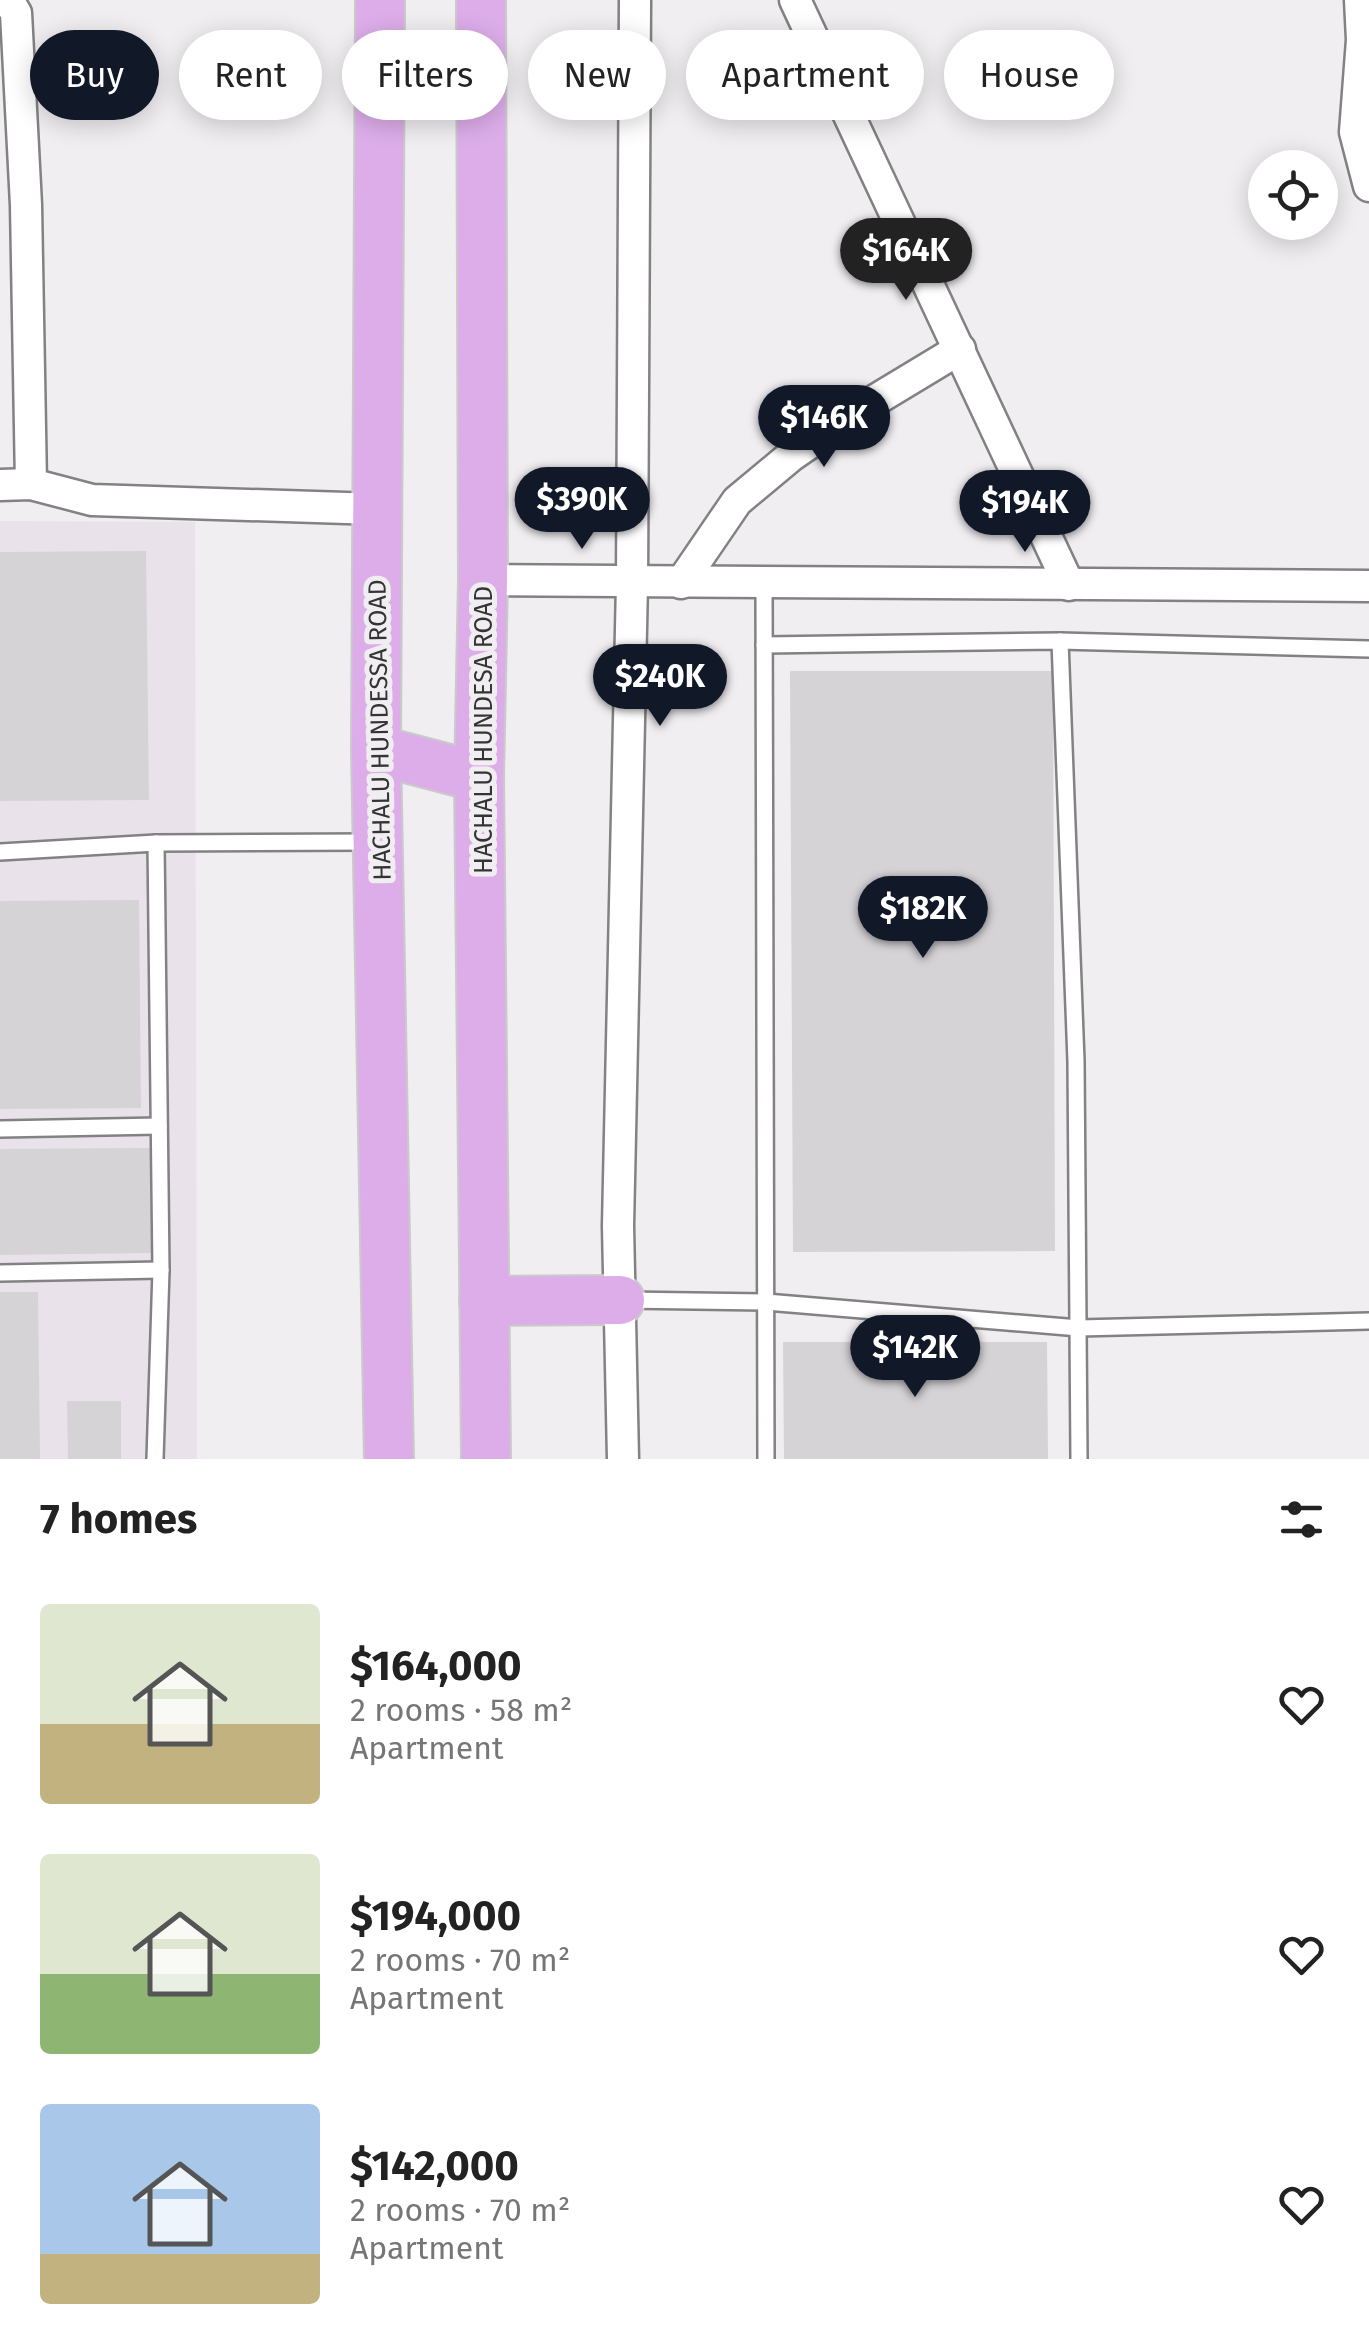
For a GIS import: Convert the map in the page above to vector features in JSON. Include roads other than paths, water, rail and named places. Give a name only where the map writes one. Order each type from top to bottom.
[{"type":"main road","name":"HACHALU HUNDESSA ROAD","points":[[380,0],[376,750],[390,1459]]},
{"type":"main road","name":"HACHALU HUNDESA ROAD","points":[[481,0],[480,777],[486,1459]]},
{"type":"main road","points":[[376,750],[480,777]]},
{"type":"main road","points":[[484,1302],[620,1300]]},
{"type":"street","points":[[8,0],[16,14],[13,345],[31,484]]},
{"type":"street","points":[[623,1459],[618,1226],[632,583],[634,0]]},
{"type":"street","points":[[796,0],[1069,585]]},
{"type":"street","points":[[1360,0],[1362,40],[1355,132],[1369,186]]},
{"type":"street","points":[[681,583],[737,501],[791,456],[849,416],[960,349]]},
{"type":"street","points":[[0,485],[31,484],[92,500],[377,509]]},
{"type":"street","points":[[483,580],[1369,586]]},
{"type":"lane","points":[[764,584],[766,1459]]},
{"type":"lane","points":[[764,645],[1060,641],[1369,648]]},
{"type":"lane","points":[[1060,641],[1076,1061],[1078,1459]]},
{"type":"lane","points":[[0,852],[156,843],[380,842]]},
{"type":"lane","points":[[155,1459],[161,1270],[156,843]]},
{"type":"lane","points":[[0,1128],[159,1126]]},
{"type":"lane","points":[[0,1273],[161,1270]]},
{"type":"lane","points":[[620,1300],[766,1302],[1079,1328],[1369,1321]]}]
